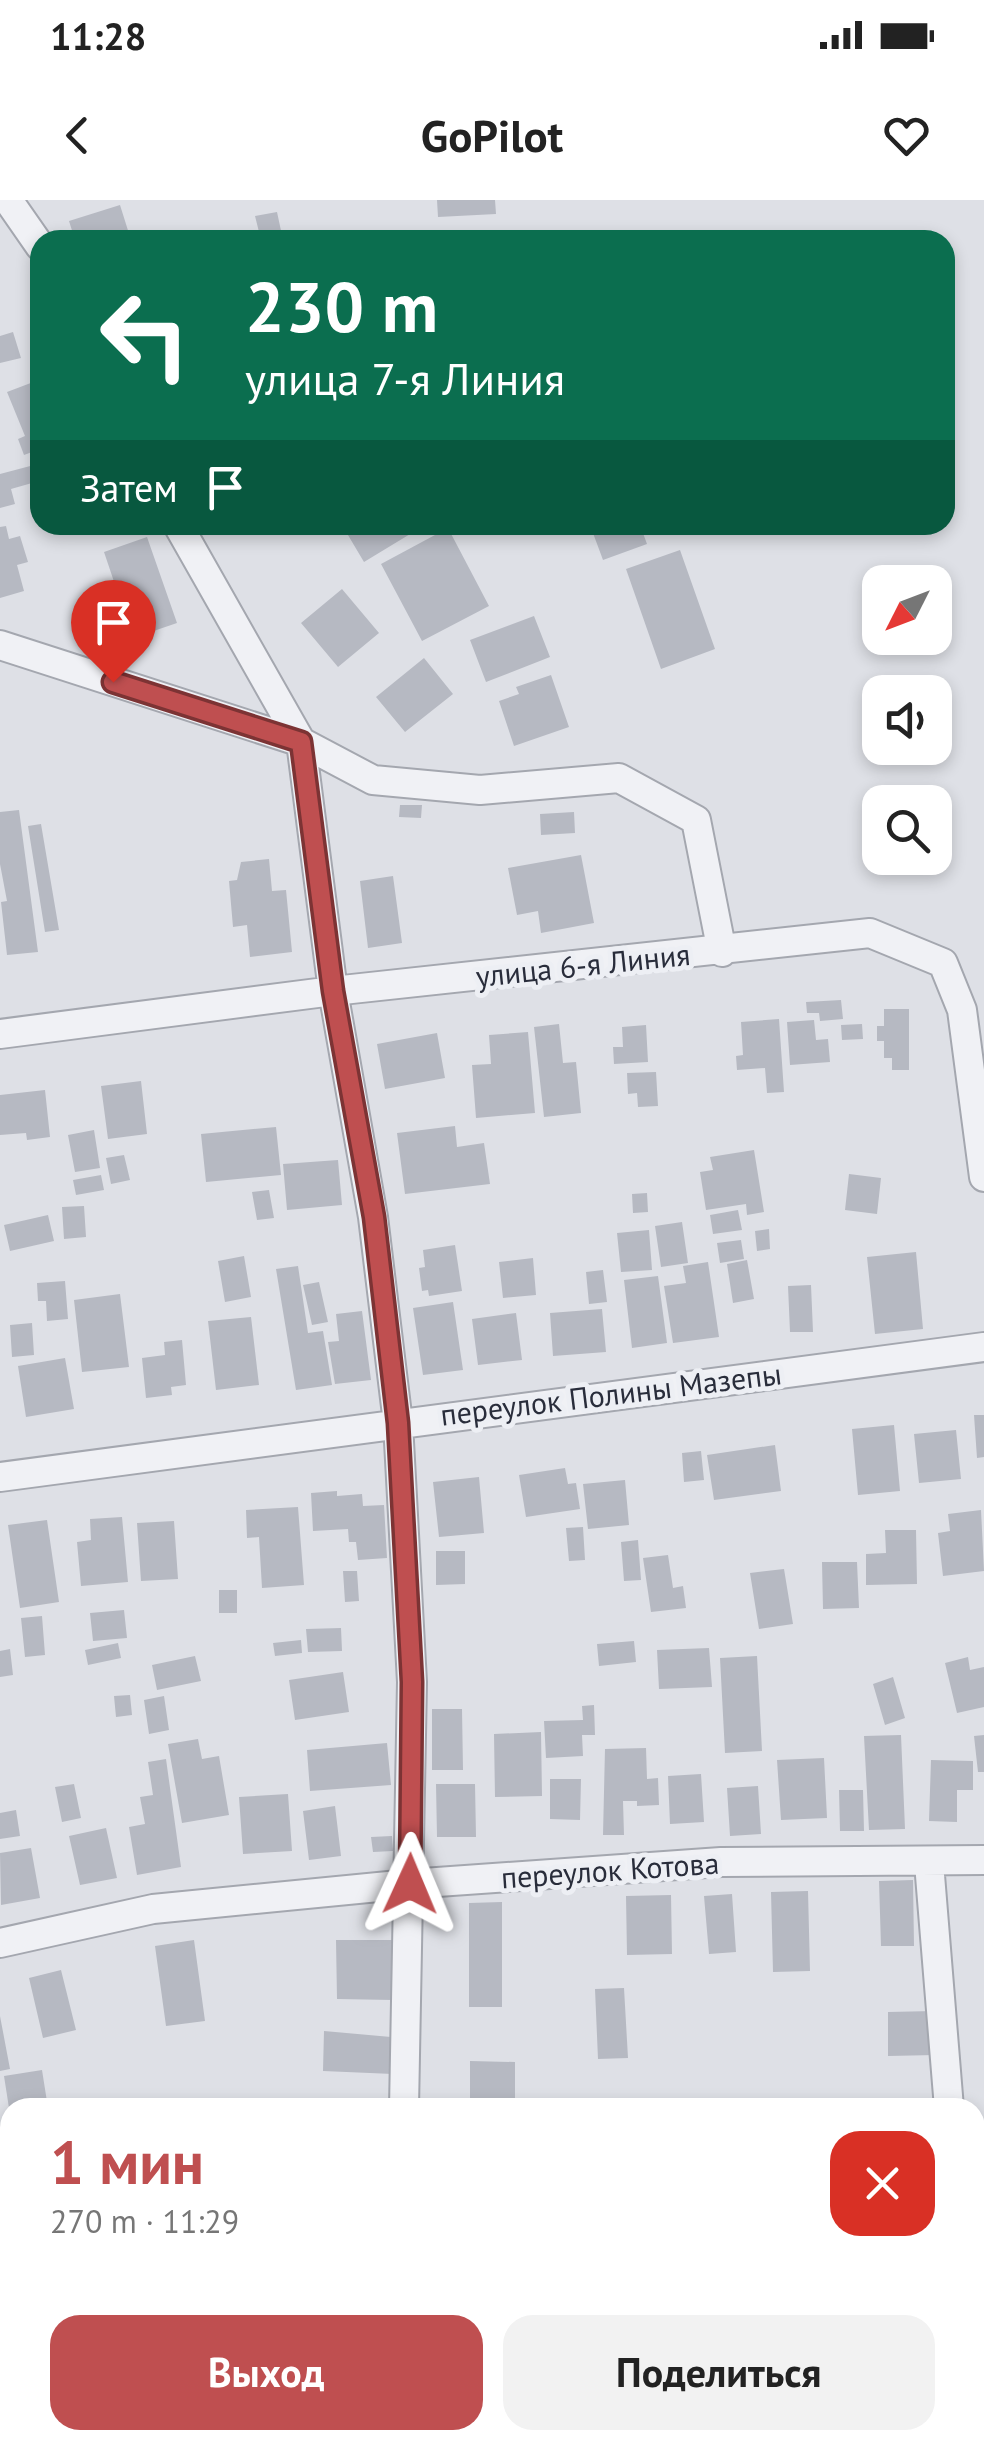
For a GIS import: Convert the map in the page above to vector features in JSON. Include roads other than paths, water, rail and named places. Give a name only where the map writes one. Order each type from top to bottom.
[{"type":"street","points":[[8,200],[30,232]]},
{"type":"street","points":[[184,535],[301,742],[333,991],[374,1217],[398,1423],[412,1682],[404,2098]]},
{"type":"street","points":[[0,645],[301,742],[373,780],[480,790],[619,778],[696,820],[722,952]]},
{"type":"street","name":"улица 6-я Линия","points":[[0,1034],[333,991],[870,933],[943,963],[962,1010],[984,1178]]},
{"type":"street","name":"переулок Полины Мазепы","points":[[0,1477],[984,1347]]},
{"type":"street","name":"переулок Котова","points":[[0,1943],[153,1910],[410,1884],[721,1862],[984,1860]]},
{"type":"street","points":[[929,1863],[948,2098]]}]
